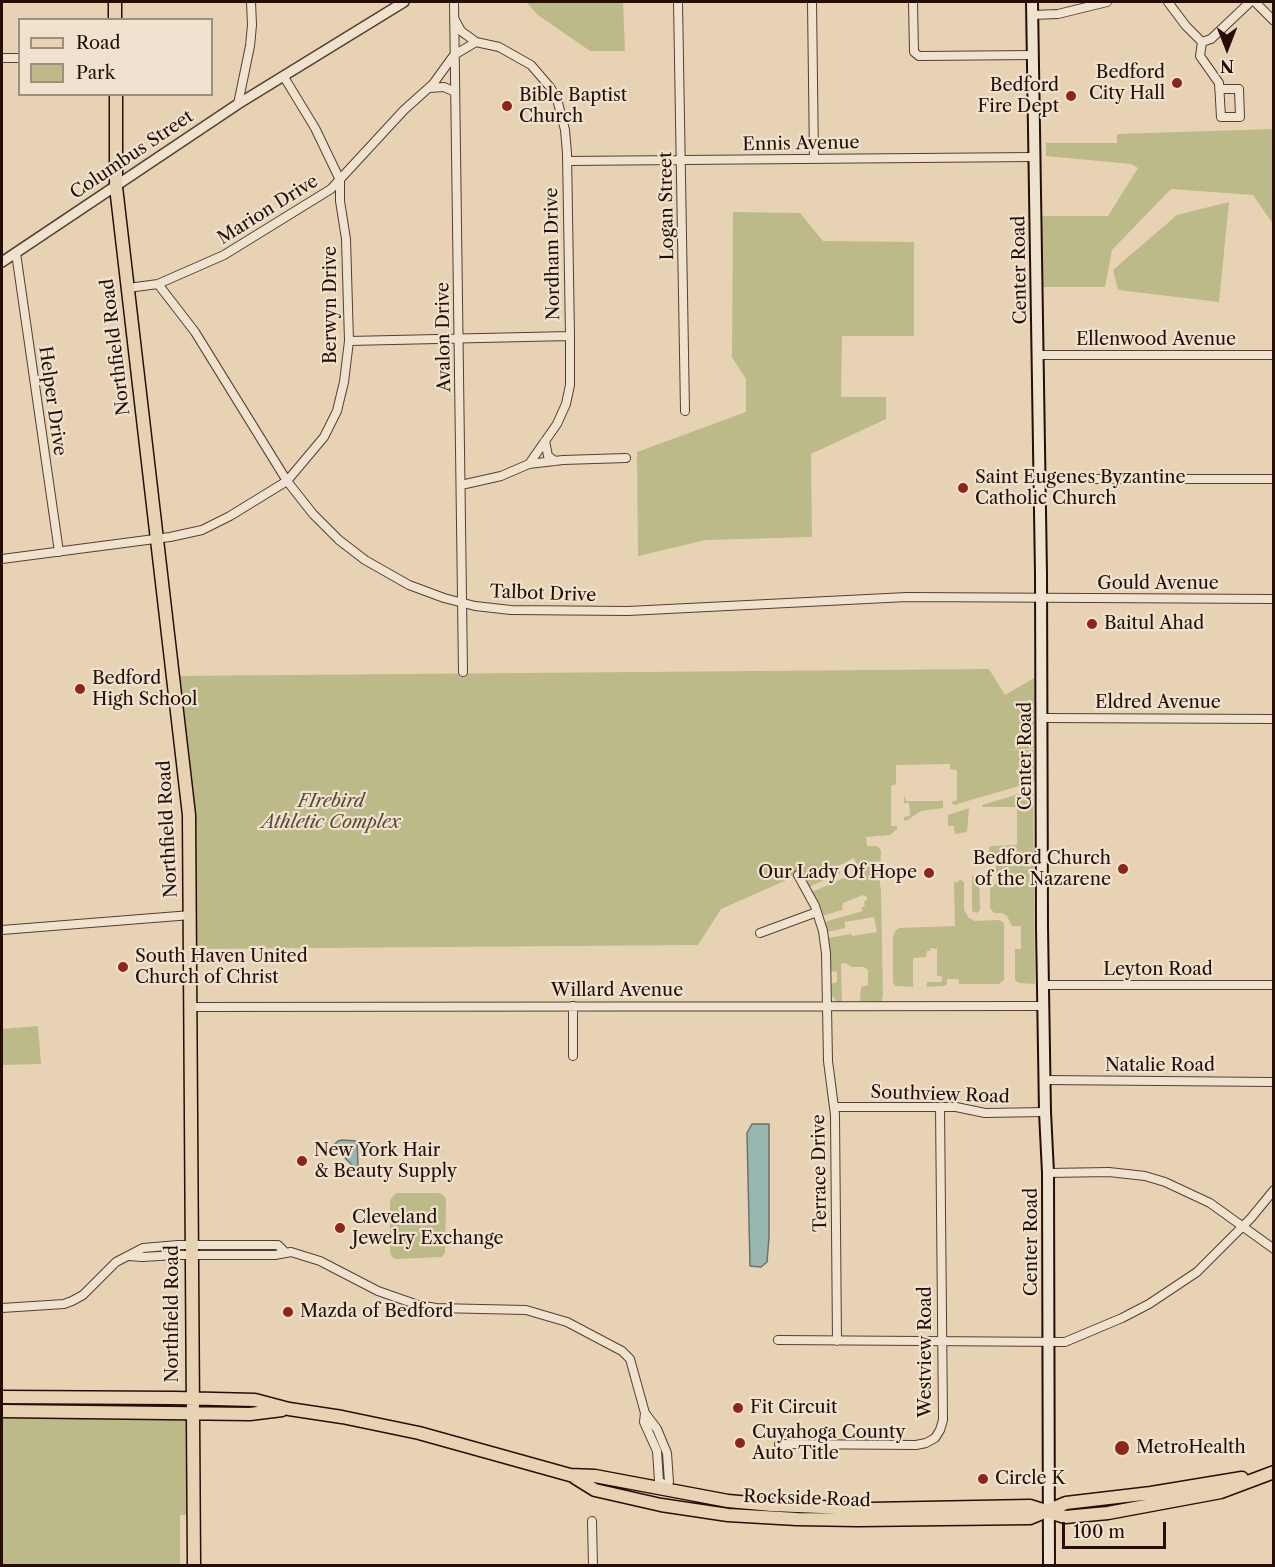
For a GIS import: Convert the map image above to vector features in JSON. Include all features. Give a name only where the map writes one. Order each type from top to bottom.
[{"type":"main road","points":[[115,2],[115,18]]},
{"type":"main road","name":"Center Road","points":[[1032,2],[1042,599],[1043,1006],[1048,1173],[1049,1566]]},
{"type":"main road","name":"Northfield Road","points":[[116,96],[116,187],[189,809],[191,1413],[194,1566]]},
{"type":"main road","name":"Rockside Road","points":[[2,1397],[255,1400],[289,1409],[419,1433],[570,1475],[595,1476],[728,1501],[772,1505],[870,1509],[1030,1506],[1065,1517],[1108,1513],[1221,1492],[1270,1473]]},
{"type":"main road","name":"Rockside Road","points":[[2,1411],[250,1414],[289,1409]]},
{"type":"main road","name":"Rockside Road","points":[[570,1475],[596,1490],[728,1515],[797,1519],[1030,1518],[1048,1510]]},
{"type":"street","points":[[238,104],[250,46],[251,2]]},
{"type":"street","name":"Columbus Street","points":[[2,262],[238,104],[404,2]]},
{"type":"street","name":"Avalon Drive","points":[[454,2],[463,672]]},
{"type":"street","name":"Logan Street","points":[[678,2],[685,411]]},
{"type":"street","points":[[812,2],[814,159]]},
{"type":"street","points":[[914,2],[914,52],[919,56],[1033,55]]},
{"type":"street","points":[[1032,15],[1059,14],[1107,2]]},
{"type":"street","points":[[1168,2],[1186,26],[1202,42]]},
{"type":"street","points":[[1202,42],[1211,39],[1250,2]]},
{"type":"street","points":[[1256,2],[1274,21]]},
{"type":"street","name":"Nordham Drive","points":[[454,19],[461,31],[476,42],[499,47],[531,66],[550,87],[563,117],[567,160],[570,385],[566,404],[556,424],[529,464]]},
{"type":"street","name":"Marion Drive","points":[[128,288],[158,284],[225,255],[331,189],[404,110],[429,88],[454,55],[476,42]]},
{"type":"street","points":[[1202,42],[1200,56],[1219,83],[1221,117],[1240,117],[1239,89],[1220,88]]},
{"type":"street","points":[[2,58],[18,58]]},
{"type":"street","name":"Berwyn Drive","points":[[2,559],[157,539],[202,530],[230,516],[287,481],[324,437],[337,411],[344,382],[349,340],[346,239],[340,201],[340,180],[315,128],[284,77]]},
{"type":"street","points":[[429,88],[444,87],[455,92]]},
{"type":"street","name":"Ennis Avenue","points":[[567,160],[1034,157]]},
{"type":"street","name":"Helper Drive","points":[[16,253],[59,552]]},
{"type":"street","name":"Talbot Drive","points":[[158,284],[195,332],[287,481],[313,514],[339,540],[365,561],[426,592],[463,603],[511,610],[628,610],[907,597],[1042,599]]},
{"type":"street","points":[[349,340],[570,336]]},
{"type":"street","name":"Ellenwood Avenue","points":[[1038,355],[1274,355]]},
{"type":"street","points":[[545,441],[548,456],[555,461]]},
{"type":"street","points":[[461,485],[501,476],[529,464],[626,458]]},
{"type":"street","points":[[1040,479],[1274,479]]},
{"type":"street","name":"Gould Avenue","points":[[1042,599],[1274,599]]},
{"type":"street","name":"Eldred Avenue","points":[[1043,718],[1274,718]]},
{"type":"street","name":"Terrace Drive","points":[[798,875],[817,912],[826,953],[828,1061],[834,1107],[837,1341]]},
{"type":"street","points":[[760,933],[817,912]]},
{"type":"street","points":[[2,930],[191,915]]},
{"type":"street","name":"Leyton Road","points":[[1043,985],[1274,985]]},
{"type":"street","points":[[573,1006],[573,1056]]},
{"type":"street","name":"Willard Avenue","points":[[191,1007],[1043,1006]]},
{"type":"street","name":"Natalie Road","points":[[1045,1080],[1274,1082]]},
{"type":"street","name":"Southview Road","points":[[834,1107],[956,1107],[985,1113],[1045,1112]]},
{"type":"street","name":"Westview Road","points":[[779,1444],[915,1445],[935,1438],[943,1420],[940,1107]]},
{"type":"street","points":[[1048,1173],[1110,1172],[1145,1176],[1165,1182],[1210,1203],[1274,1249]]},
{"type":"street","points":[[778,1340],[1062,1343],[1149,1304],[1197,1272],[1243,1226],[1274,1190]]},
{"type":"street","points":[[2,1308],[64,1304],[72,1301],[83,1295],[116,1262],[129,1256],[142,1257],[191,1250],[275,1255],[285,1252],[298,1253],[320,1260],[378,1291],[418,1305],[444,1309],[526,1310],[567,1322],[622,1352],[630,1359],[645,1413],[644,1422],[657,1451],[659,1481],[664,1488],[661,1504]]},
{"type":"street","points":[[592,1521],[593,1566]]},
{"type":"green space","points":[[526,2],[623,2],[625,51],[590,51],[538,15]]},
{"type":"green space","points":[[1273,129],[1273,224],[1253,195],[1171,189],[1112,250],[1105,287],[1037,287],[1035,216],[1108,216],[1138,168],[1131,164],[1046,156],[1046,143],[1117,143],[1117,134]]},
{"type":"green space","points":[[1229,202],[1219,302],[1118,290],[1113,270],[1177,215]]},
{"type":"green space","points":[[733,212],[800,213],[823,241],[914,242],[914,336],[842,336],[841,397],[886,397],[886,419],[811,454],[812,537],[706,540],[638,556],[637,452],[746,412],[746,379],[732,357]]},
{"type":"green space","name":"FIrebird Athletic Complex","points":[[989,669],[1005,695],[1036,677],[1037,748],[1007,750],[1037,750],[1036,781],[954,805],[951,802],[957,800],[957,770],[950,769],[950,764],[896,765],[896,784],[891,786],[891,826],[897,826],[897,829],[890,835],[866,837],[867,846],[877,846],[881,850],[883,997],[881,1002],[860,1001],[861,987],[868,985],[868,970],[845,963],[841,964],[842,1002],[837,1002],[832,996],[831,984],[837,982],[837,972],[831,971],[828,938],[877,932],[874,917],[845,922],[845,928],[827,932],[824,922],[863,911],[861,908],[865,906],[864,902],[867,897],[863,895],[843,903],[842,910],[822,916],[812,892],[860,871],[854,858],[838,866],[840,873],[809,887],[798,869],[798,875],[721,909],[698,945],[191,949],[191,915],[173,676]]},
{"type":"green space","points":[[1033,791],[1035,984],[1019,983],[1015,980],[1015,949],[1021,949],[1021,926],[1012,926],[1007,916],[994,913],[990,908],[990,884],[996,884],[996,861],[989,861],[989,848],[1017,845],[1017,807],[983,807],[982,805]]},
{"type":"green space","points":[[904,796],[906,801],[943,800],[943,808],[921,811],[906,821],[904,820],[904,817],[910,816],[909,803],[904,803]]},
{"type":"green space","points":[[969,808],[967,832],[955,834],[954,826],[948,826],[948,815]]},
{"type":"green space","points":[[972,876],[979,876],[980,910],[977,913],[972,911]]},
{"type":"green space","points":[[959,879],[964,882],[964,910],[969,918],[975,921],[1000,920],[1004,923],[1004,980],[999,984],[959,984],[959,979],[947,979],[947,984],[944,986],[927,987],[927,982],[942,982],[942,976],[937,976],[937,949],[931,948],[927,951],[926,957],[913,958],[913,987],[895,986],[893,982],[893,938],[895,931],[899,928],[955,926],[954,882],[959,882]]},
{"type":"green space","points":[[38,1026],[41,1064],[2,1065],[2,1029]]},
{"type":"green space","points":[[396,1193],[439,1193],[446,1199],[445,1253],[442,1257],[396,1259],[392,1257],[390,1252],[390,1200]]},
{"type":"green space","points":[[2,1411],[191,1413],[193,1515],[180,1515],[180,1565],[2,1566]]},
{"type":"water","points":[[752,1124],[769,1124],[769,1237],[767,1262],[761,1267],[750,1266],[747,1133]]},
{"type":"water","points":[[342,1140],[357,1141],[358,1167],[355,1168],[333,1146]]},
{"type":"place","name":"Bedford City Hall","points":[[1177,83]]},
{"type":"place","name":"Bedford Fire Dept","points":[[1071,96]]},
{"type":"place","name":"Bible Baptist Church","points":[[507,106]]},
{"type":"place","name":"Saint Eugenes Byzantine Catholic Church","points":[[963,488]]},
{"type":"place","name":"Baitul Ahad","points":[[1092,624]]},
{"type":"place","name":"Bedford High School","points":[[80,689]]},
{"type":"place","name":"Bedford Church of the Nazarene","points":[[1123,869]]},
{"type":"place","name":"Our Lady Of Hope","points":[[929,873]]},
{"type":"place","name":"South Haven United Church of Christ","points":[[123,967]]},
{"type":"place","name":"New York Hair & Beauty Supply","points":[[302,1161]]},
{"type":"place","name":"Cleveland Jewelry Exchange","points":[[340,1228]]},
{"type":"place","name":"Mazda of Bedford","points":[[288,1312]]},
{"type":"place","name":"Fit Circuit","points":[[738,1408]]},
{"type":"place","name":"Cuyahoga County Auto Title","points":[[740,1443]]},
{"type":"place","name":"MetroHealth","points":[[1122,1448]]},
{"type":"place","name":"Circle K","points":[[983,1479]]}]
